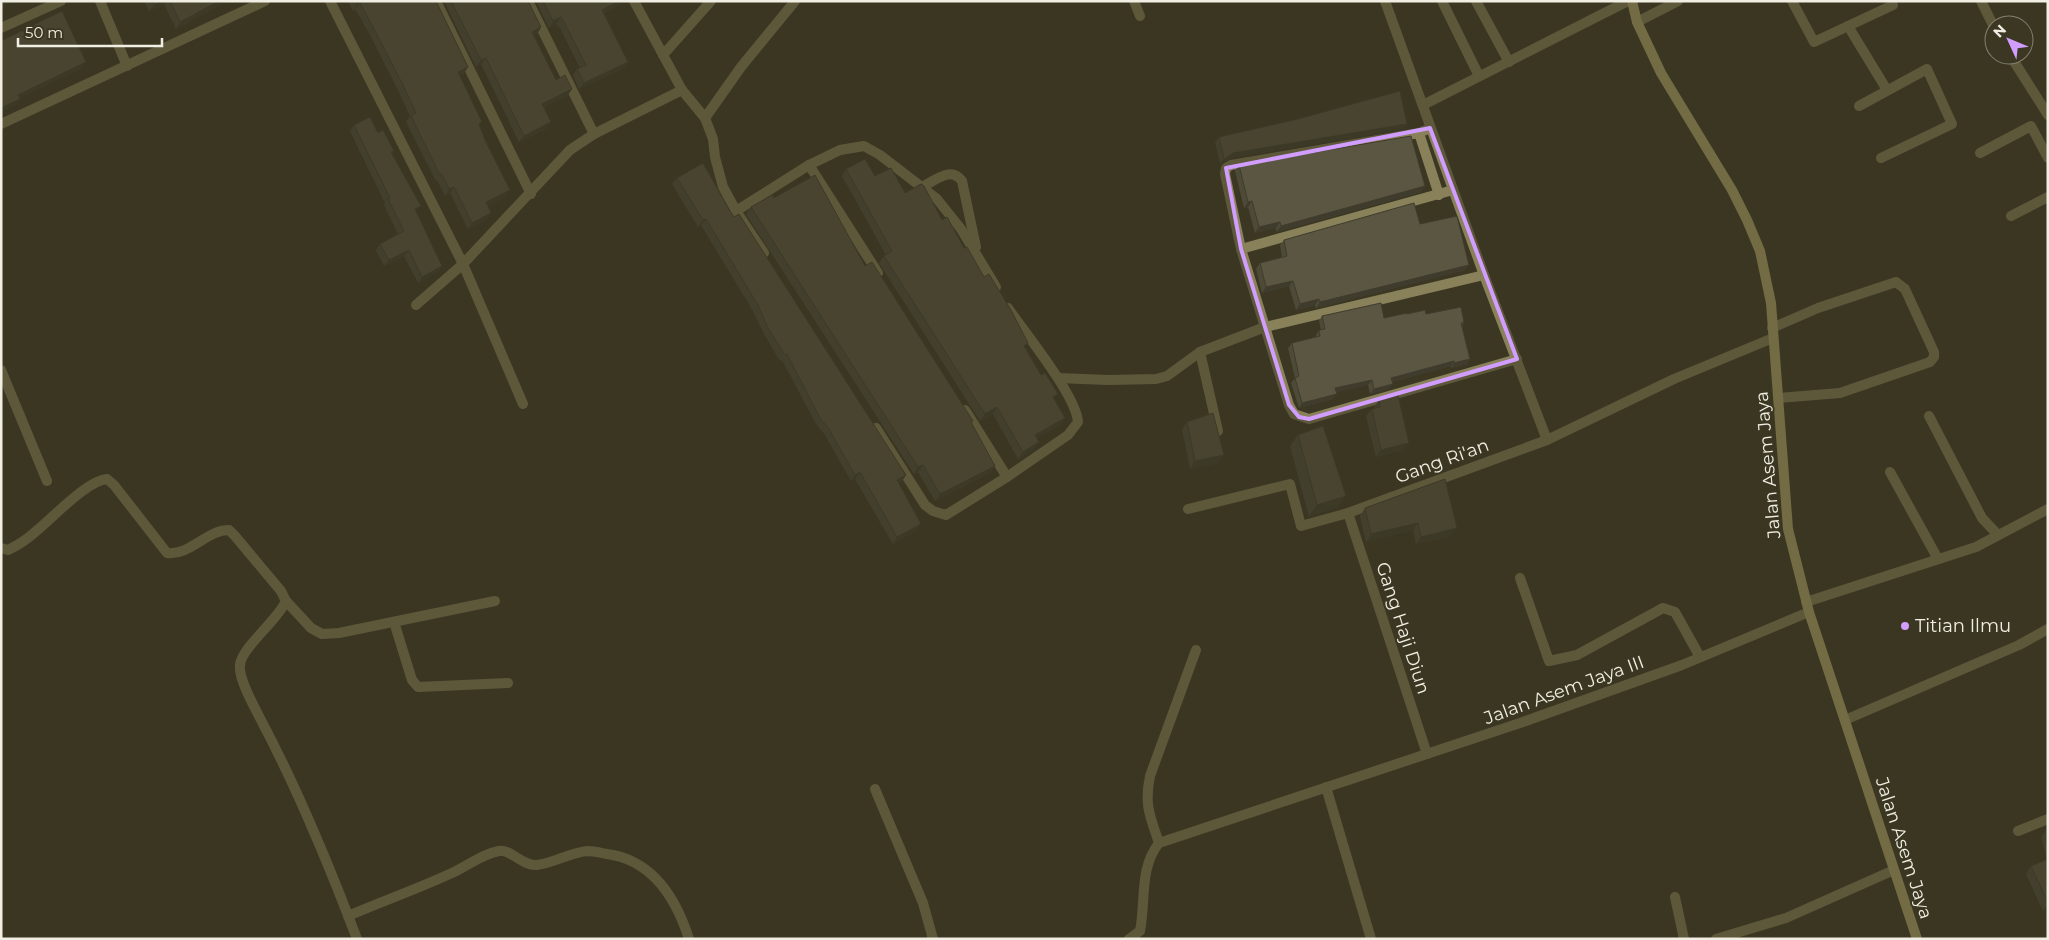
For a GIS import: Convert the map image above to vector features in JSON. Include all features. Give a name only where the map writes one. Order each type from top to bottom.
[{"type":"main road","name":"Jalan Asem Jaya","points":[[1632,1],[1638,22],[1661,72],[1695,126],[1747,220],[1760,251],[1767,277],[1773,333],[1788,529],[1807,607],[1917,939]]},
{"type":"street","points":[[1,28],[61,1]]},
{"type":"street","points":[[100,1],[127,66]]},
{"type":"street","points":[[1,124],[265,1]]},
{"type":"street","points":[[330,1],[463,264],[523,404]]},
{"type":"street","points":[[436,1],[531,194]]},
{"type":"street","points":[[528,1],[594,134]]},
{"type":"street","points":[[634,1],[682,90],[705,118],[713,139],[715,157],[723,187],[736,212],[767,258]]},
{"type":"street","points":[[663,55],[711,1]]},
{"type":"street","points":[[705,118],[741,67],[795,1]]},
{"type":"street","points":[[1134,1],[1140,16]]},
{"type":"street","points":[[1385,1],[1484,275],[1547,440]]},
{"type":"street","points":[[1442,1],[1479,76]]},
{"type":"street","points":[[1476,1],[1509,62]]},
{"type":"street","points":[[1423,105],[1628,1]]},
{"type":"street","points":[[1638,22],[1678,1]]},
{"type":"street","points":[[1792,1],[1814,42],[1893,5]]},
{"type":"street","points":[[1981,1],[1988,15]]},
{"type":"street","points":[[1848,26],[1888,90]]},
{"type":"street","points":[[2017,65],[2046,109]]},
{"type":"street","points":[[1859,106],[1927,69],[1952,124],[1881,158]]},
{"type":"street","points":[[416,305],[463,264],[531,194],[570,150],[594,134],[682,90]]},
{"type":"street","points":[[1980,153],[2031,126],[2048,158]]},
{"type":"street","points":[[1430,128],[1419,133],[1230,165],[1226,168],[1225,174],[1241,249],[1289,405],[1294,414],[1309,419],[1517,359]]},
{"type":"street","points":[[1419,133],[1439,195]]},
{"type":"street","points":[[736,212],[809,164],[840,150],[864,146],[880,155],[937,199],[961,229],[1007,306],[1058,378],[1076,411],[1078,422],[1068,435],[1007,477],[946,515],[939,514],[926,505],[872,423]]},
{"type":"street","points":[[809,164],[882,280]]},
{"type":"street","points":[[922,187],[948,174],[953,173],[958,176],[962,181],[977,253]]},
{"type":"street","points":[[1241,249],[1453,190]]},
{"type":"street","points":[[2012,216],[2048,197]]},
{"type":"street","points":[[1058,378],[1156,379],[1167,376],[1200,352],[1265,327],[1484,275]]},
{"type":"street","name":"Gang Ri'an","points":[[1188,509],[1290,484],[1301,526],[1348,513],[1547,440],[1773,333],[1818,308],[1896,282],[1905,289],[1934,352],[1934,358],[1930,362],[1840,393],[1778,398]]},
{"type":"street","points":[[1200,352],[1221,445]]},
{"type":"street","points":[[1,370],[47,481]]},
{"type":"street","points":[[960,403],[1007,477]]},
{"type":"street","points":[[1929,416],[1982,518],[1998,535]]},
{"type":"street","points":[[1890,472],[1938,560]]},
{"type":"street","points":[[1,548],[8,550],[26,540],[63,507],[99,480],[108,479],[167,553],[174,554],[183,551],[221,530],[229,530],[281,591],[286,601],[311,628],[322,634],[339,633],[495,601]]},
{"type":"street","name":"Jalan Asem Jaya III","points":[[1159,843],[1520,723],[1700,657],[1807,607],[1976,547],[2048,509]]},
{"type":"street","name":"Gang Haji Diun","points":[[1348,513],[1428,754]]},
{"type":"street","points":[[1520,578],[1549,661],[1578,655],[1663,608],[1675,612],[1700,657]]},
{"type":"street","points":[[286,601],[277,616],[244,654],[240,665],[242,677],[258,714],[286,768],[328,862],[357,939]]},
{"type":"street","points":[[394,622],[412,680],[418,686],[508,683]]},
{"type":"street","points":[[1845,720],[2019,645],[2048,630]]},
{"type":"street","points":[[1129,939],[1140,931],[1146,867],[1159,843],[1147,806],[1146,793],[1150,776],[1196,650]]},
{"type":"street","points":[[1326,787],[1371,939]]},
{"type":"street","points":[[875,789],[923,904],[933,939]]},
{"type":"street","points":[[2018,831],[2048,819]]},
{"type":"street","points":[[348,916],[454,872],[475,860],[501,850],[508,852],[518,860],[536,865],[588,851],[620,855],[641,865],[661,882],[682,917],[689,939]]},
{"type":"street","points":[[1716,939],[1786,918],[1894,870]]},
{"type":"street","points":[[1675,897],[1684,939]]},
{"type":"highlighted area","points":[[1430,128],[1517,359],[1309,419],[1299,417],[1289,405],[1241,249],[1226,168]]},
{"type":"building","points":[[152,1],[161,1],[154,5]]},
{"type":"building","points":[[170,1],[219,1],[180,22]]},
{"type":"building","points":[[356,1],[436,1],[468,67],[458,72],[482,122],[479,124],[485,140],[510,190],[486,202],[491,213],[472,223],[454,187],[449,189],[442,174],[440,175],[411,116],[416,113],[403,85],[360,3],[357,4]]},
{"type":"building","points":[[451,1],[528,1],[541,27],[532,32],[556,80],[565,75],[572,89],[542,104],[551,122],[524,136],[486,58],[481,60]]},
{"type":"building","points":[[543,1],[619,1],[602,10],[628,62],[584,83],[577,69],[586,65],[561,17],[553,21]]},
{"type":"building","points":[[62,11],[86,62],[18,95],[20,99],[1,108],[1,41]]},
{"type":"building","points":[[1400,91],[1407,124],[1233,153],[1224,159],[1219,137],[1298,119]]},
{"type":"building","points":[[370,117],[378,133],[383,130],[394,151],[391,152],[421,206],[415,209],[442,266],[422,277],[409,250],[389,260],[380,244],[404,231],[354,125]]},
{"type":"building","points":[[1411,136],[1425,186],[1281,226],[1280,222],[1259,227],[1252,201],[1248,202],[1239,165]]},
{"type":"building","points":[[865,159],[875,176],[891,168],[905,193],[921,184],[924,186],[942,220],[947,217],[964,248],[967,247],[984,277],[989,274],[1028,343],[1024,346],[1041,375],[1045,373],[1058,394],[1053,397],[1065,418],[1035,435],[1039,442],[1023,452],[997,407],[985,414],[884,256],[892,251],[846,169]]},
{"type":"building","points":[[703,163],[730,211],[734,217],[739,214],[906,475],[897,480],[921,524],[897,537],[860,472],[855,475],[829,429],[820,418],[787,354],[785,355],[768,328],[758,305],[706,219],[703,220],[677,178]]},
{"type":"building","points":[[815,175],[865,266],[872,262],[973,421],[971,422],[995,466],[940,494],[923,465],[918,467],[751,207],[772,195],[774,198]]},
{"type":"building","points":[[1414,203],[1420,224],[1457,216],[1469,265],[1320,302],[1319,299],[1300,304],[1293,281],[1266,287],[1260,263],[1287,256],[1284,240]]},
{"type":"building","points":[[1381,303],[1384,318],[1425,310],[1426,314],[1461,307],[1464,322],[1461,323],[1470,359],[1454,363],[1454,361],[1391,378],[1393,384],[1374,389],[1372,380],[1335,388],[1337,394],[1302,403],[1295,378],[1299,376],[1292,343],[1320,336],[1319,330],[1325,329],[1322,316]]},
{"type":"building","points":[[1398,395],[1409,443],[1381,450],[1372,409],[1380,407],[1379,400]]},
{"type":"building","points":[[1213,413],[1224,455],[1195,461],[1187,422]]},
{"type":"building","points":[[1323,426],[1346,496],[1317,505],[1298,435]]},
{"type":"building","points":[[1445,479],[1457,528],[1421,537],[1418,523],[1371,534],[1365,508]]},
{"type":"building","points":[[2048,859],[2048,902],[2031,866]]},
{"type":"place","name":"Titian Ilmu","points":[[1905,626]]}]
